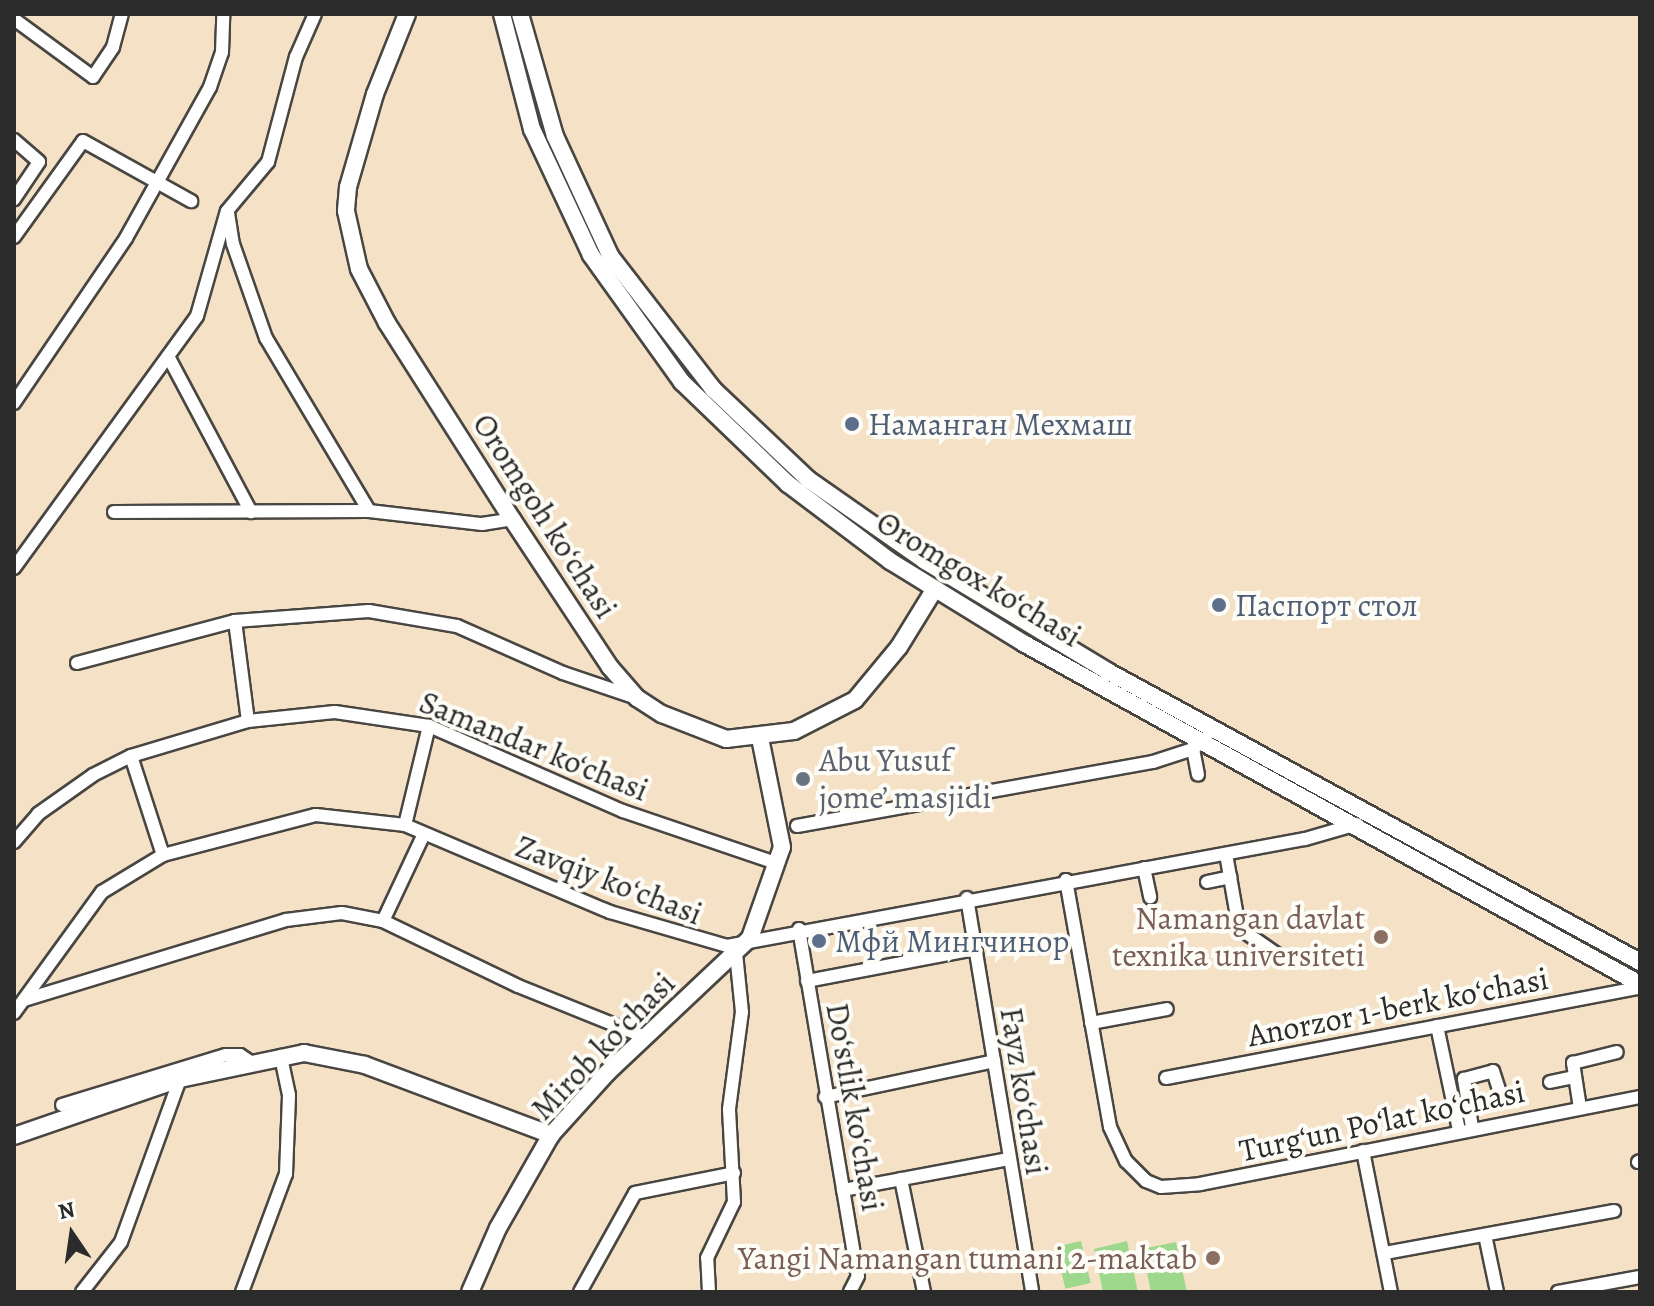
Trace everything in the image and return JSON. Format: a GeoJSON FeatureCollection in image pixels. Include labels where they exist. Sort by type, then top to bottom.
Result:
{"type":"FeatureCollection","features":[{"type":"Feature","properties":{"kind":"main road","name":"Oromgoh koʻchasi"},"geometry":{"type":"LineString","coordinates":[[407,14],[356,148],[348,187],[349,233],[376,305],[610,667],[637,698],[662,714],[726,739],[760,738],[824,719],[855,700],[899,647],[934,590]]}},
{"type":"Feature","properties":{"kind":"main road","name":"Oromgox ko‘chasi"},"geometry":{"type":"LineString","coordinates":[[502,14],[532,129],[567,209],[598,265],[665,360],[726,427],[788,484],[934,590],[1640,986]]}},
{"type":"Feature","properties":{"kind":"main road","name":"Oromgox ko‘chasi"},"geometry":{"type":"LineString","coordinates":[[520,14],[555,136],[590,216],[629,282],[713,389],[809,480],[870,524],[1203,739],[1368,812],[1640,962]]}},
{"type":"Feature","properties":{"kind":"main road"},"geometry":{"type":"LineString","coordinates":[[750,938],[776,863],[781,831],[760,738]]}},
{"type":"Feature","properties":{"kind":"main road","name":"Mirob koʻchasi"},"geometry":{"type":"LineString","coordinates":[[470,1292],[498,1228],[551,1135],[645,1037],[750,938]]}},
{"type":"Feature","properties":{"kind":"main road"},"geometry":{"type":"LineString","coordinates":[[14,1136],[180,1079],[281,1056],[330,1055],[365,1065],[551,1135]]}},
{"type":"Feature","properties":{"kind":"street"},"geometry":{"type":"LineString","coordinates":[[14,19],[93,77],[113,47],[122,14]]}},
{"type":"Feature","properties":{"kind":"street"},"geometry":{"type":"LineString","coordinates":[[14,403],[126,238],[218,70],[223,14]]}},
{"type":"Feature","properties":{"kind":"street"},"geometry":{"type":"LineString","coordinates":[[14,568],[205,300],[227,211],[268,162],[296,57],[315,14]]}},
{"type":"Feature","properties":{"kind":"street"},"geometry":{"type":"LineString","coordinates":[[14,140],[39,162],[14,199]]}},
{"type":"Feature","properties":{"kind":"street"},"geometry":{"type":"LineString","coordinates":[[14,237],[83,141],[191,201]]}},
{"type":"Feature","properties":{"kind":"street"},"geometry":{"type":"LineString","coordinates":[[227,211],[233,244],[266,338],[369,511]]}},
{"type":"Feature","properties":{"kind":"street"},"geometry":{"type":"LineString","coordinates":[[168,356],[251,512]]}},
{"type":"Feature","properties":{"kind":"street"},"geometry":{"type":"LineString","coordinates":[[114,512],[369,511],[482,524],[512,519]]}},
{"type":"Feature","properties":{"kind":"street"},"geometry":{"type":"LineString","coordinates":[[77,663],[235,621],[324,612],[421,618],[457,626],[563,673],[637,698]]}},
{"type":"Feature","properties":{"kind":"street"},"geometry":{"type":"LineString","coordinates":[[235,621],[248,721]]}},
{"type":"Feature","properties":{"kind":"street","name":"Samandar ko‘chasi"},"geometry":{"type":"LineString","coordinates":[[14,842],[38,814],[93,775],[131,756],[248,721],[335,712],[429,726],[623,811],[776,863]]}},
{"type":"Feature","properties":{"kind":"street"},"geometry":{"type":"LineString","coordinates":[[405,825],[429,726]]}},
{"type":"Feature","properties":{"kind":"street"},"geometry":{"type":"LineString","coordinates":[[1198,775],[1203,739]]}},
{"type":"Feature","properties":{"kind":"street"},"geometry":{"type":"LineString","coordinates":[[797,826],[1153,762],[1203,739]]}},
{"type":"Feature","properties":{"kind":"street"},"geometry":{"type":"LineString","coordinates":[[131,756],[163,855]]}},
{"type":"Feature","properties":{"kind":"street"},"geometry":{"type":"LineString","coordinates":[[1356,825],[1368,812]]}},
{"type":"Feature","properties":{"kind":"street","name":"Zavqiy koʻchasi"},"geometry":{"type":"LineString","coordinates":[[14,1013],[63,939],[102,892],[163,855],[316,815],[405,825],[676,935],[712,946],[1066,880],[1226,854],[1356,825]]}},
{"type":"Feature","properties":{"kind":"street"},"geometry":{"type":"LineString","coordinates":[[383,921],[424,834]]}},
{"type":"Feature","properties":{"kind":"street"},"geometry":{"type":"LineString","coordinates":[[1226,854],[1242,932],[1278,955]]}},
{"type":"Feature","properties":{"kind":"street"},"geometry":{"type":"LineString","coordinates":[[1144,868],[1150,897]]}},
{"type":"Feature","properties":{"kind":"street"},"geometry":{"type":"LineString","coordinates":[[1207,882],[1230,877]]}},
{"type":"Feature","properties":{"kind":"street"},"geometry":{"type":"LineString","coordinates":[[1066,880],[1091,1023],[1167,1009]]}},
{"type":"Feature","properties":{"kind":"street","name":"Fayz koʻchasi"},"geometry":{"type":"LineString","coordinates":[[967,898],[1032,1292]]}},
{"type":"Feature","properties":{"kind":"street"},"geometry":{"type":"LineString","coordinates":[[24,1000],[316,913],[383,921],[483,971],[645,1037]]}},
{"type":"Feature","properties":{"kind":"street","name":"Doʻstlik koʻchasi"},"geometry":{"type":"LineString","coordinates":[[799,929],[825,1097],[858,1276],[850,1292]]}},
{"type":"Feature","properties":{"kind":"street"},"geometry":{"type":"LineString","coordinates":[[807,981],[975,949]]}},
{"type":"Feature","properties":{"kind":"street"},"geometry":{"type":"LineString","coordinates":[[709,1292],[707,1258],[732,1211],[734,1173],[729,1109],[742,1012],[736,953]]}},
{"type":"Feature","properties":{"kind":"street","name":"Anorzor 1-berk koʻchasi"},"geometry":{"type":"LineString","coordinates":[[1166,1078],[1640,986]]}},
{"type":"Feature","properties":{"kind":"street","name":"Turgʻun Poʻlat koʻchasi"},"geometry":{"type":"LineString","coordinates":[[1091,1023],[1110,1127],[1137,1174],[1161,1187],[1188,1186],[1465,1128],[1640,1097]]}},
{"type":"Feature","properties":{"kind":"street"},"geometry":{"type":"LineString","coordinates":[[1437,1026],[1465,1128]]}},
{"type":"Feature","properties":{"kind":"street"},"geometry":{"type":"LineString","coordinates":[[1580,1108],[1573,1063],[1617,1052]]}},
{"type":"Feature","properties":{"kind":"street"},"geometry":{"type":"LineString","coordinates":[[62,1105],[226,1055],[240,1055],[252,1063]]}},
{"type":"Feature","properties":{"kind":"street"},"geometry":{"type":"LineString","coordinates":[[242,1292],[290,1152],[289,1095],[281,1056]]}},
{"type":"Feature","properties":{"kind":"street"},"geometry":{"type":"LineString","coordinates":[[825,1097],[994,1061]]}},
{"type":"Feature","properties":{"kind":"street"},"geometry":{"type":"LineString","coordinates":[[1465,1128],[1464,1079],[1493,1071],[1499,1090]]}},
{"type":"Feature","properties":{"kind":"street"},"geometry":{"type":"LineString","coordinates":[[1550,1082],[1573,1077]]}},
{"type":"Feature","properties":{"kind":"street"},"geometry":{"type":"LineString","coordinates":[[82,1292],[121,1242],[180,1079]]}},
{"type":"Feature","properties":{"kind":"street"},"geometry":{"type":"LineString","coordinates":[[1363,1151],[1391,1292]]}},
{"type":"Feature","properties":{"kind":"street"},"geometry":{"type":"LineString","coordinates":[[843,1190],[1008,1159]]}},
{"type":"Feature","properties":{"kind":"street"},"geometry":{"type":"LineString","coordinates":[[580,1292],[635,1193],[734,1173]]}},
{"type":"Feature","properties":{"kind":"street"},"geometry":{"type":"LineString","coordinates":[[901,1179],[924,1292]]}},
{"type":"Feature","properties":{"kind":"street"},"geometry":{"type":"LineString","coordinates":[[1385,1253],[1614,1211]]}},
{"type":"Feature","properties":{"kind":"street"},"geometry":{"type":"LineString","coordinates":[[1485,1235],[1497,1292]]}},
{"type":"Feature","properties":{"kind":"street"},"geometry":{"type":"LineString","coordinates":[[1558,1292],[1640,1277]]}},
{"type":"Feature","properties":{"kind":"green space"},"geometry":{"type":"Polygon","coordinates":[[[1081,1241],[1091,1283],[1065,1289],[1056,1247],[1081,1241]]]}},
{"type":"Feature","properties":{"kind":"green space"},"geometry":{"type":"Polygon","coordinates":[[[1127,1241],[1138,1292],[1103,1292],[1094,1249],[1127,1241]]]}},
{"type":"Feature","properties":{"kind":"green space"},"geometry":{"type":"Polygon","coordinates":[[[1176,1242],[1187,1292],[1151,1292],[1142,1249],[1176,1242]]]}},
{"type":"Feature","properties":{"kind":"place","name":"Наманган Мехмаш"},"geometry":{"type":"Point","coordinates":[852,424]}},
{"type":"Feature","properties":{"kind":"place","name":"Паспорт стол"},"geometry":{"type":"Point","coordinates":[1219,605]}},
{"type":"Feature","properties":{"kind":"place","name":"Abu Yusuf jome’ masjidi"},"geometry":{"type":"Point","coordinates":[803,779]}},
{"type":"Feature","properties":{"kind":"place","name":"Namangan davlat texnika universiteti"},"geometry":{"type":"Point","coordinates":[1381,937]}},
{"type":"Feature","properties":{"kind":"place","name":"Мфй Мингчинор"},"geometry":{"type":"Point","coordinates":[819,941]}},
{"type":"Feature","properties":{"kind":"place","name":"Yangi Namangan tumani 2-maktab"},"geometry":{"type":"Point","coordinates":[1213,1258]}}]}
